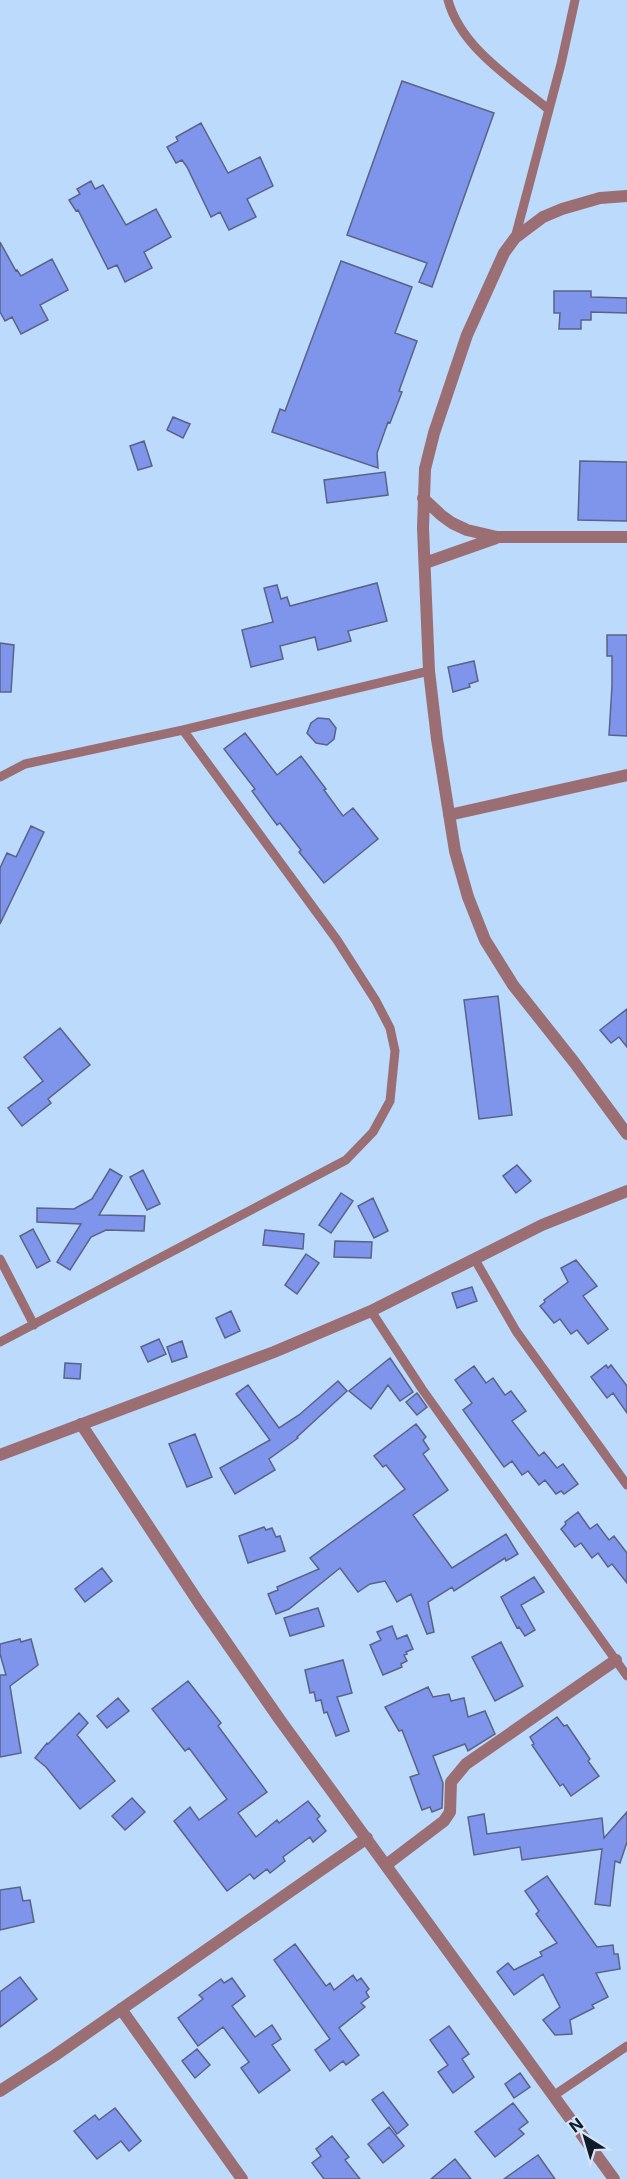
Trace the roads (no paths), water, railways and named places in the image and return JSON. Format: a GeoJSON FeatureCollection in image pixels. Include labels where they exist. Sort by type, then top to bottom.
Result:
{"type":"FeatureCollection","features":[{"type":"Feature","properties":{"kind":"street"},"geometry":{"type":"LineString","coordinates":[[627,196],[600,198],[562,209],[543,218],[515,238],[504,253],[466,335],[434,434],[425,469],[423,498],[429,671],[436,739],[455,851],[468,897],[485,940],[513,985],[627,1134]]}},
{"type":"Feature","properties":{"kind":"street"},"geometry":{"type":"LineString","coordinates":[[423,498],[441,515],[467,530],[497,537],[627,537]]}},
{"type":"Feature","properties":{"kind":"street"},"geometry":{"type":"LineString","coordinates":[[425,563],[497,537]]}},
{"type":"Feature","properties":{"kind":"street"},"geometry":{"type":"LineString","coordinates":[[449,815],[627,775]]}},
{"type":"Feature","properties":{"kind":"street"},"geometry":{"type":"LineString","coordinates":[[0,1455],[273,1352],[371,1311],[542,1225],[627,1191]]}},
{"type":"Feature","properties":{"kind":"street"},"geometry":{"type":"LineString","coordinates":[[81,1424],[280,1720],[614,2179]]}},
{"type":"Feature","properties":{"kind":"street"},"geometry":{"type":"LineString","coordinates":[[387,1865],[444,1821],[450,1812],[451,1782],[466,1764],[615,1660]]}},
{"type":"Feature","properties":{"kind":"street"},"geometry":{"type":"LineString","coordinates":[[0,2091],[368,1838]]}},
{"type":"Feature","properties":{"kind":"street"},"geometry":{"type":"LineString","coordinates":[[121,2008],[242,2179]]}},
{"type":"Feature","properties":{"kind":"lane"},"geometry":{"type":"LineString","coordinates":[[448,0],[463,32],[479,51],[548,109]]}},
{"type":"Feature","properties":{"kind":"lane"},"geometry":{"type":"LineString","coordinates":[[515,238],[561,64],[574,0]]}},
{"type":"Feature","properties":{"kind":"lane"},"geometry":{"type":"LineString","coordinates":[[0,777],[25,764],[183,730],[429,671]]}},
{"type":"Feature","properties":{"kind":"lane"},"geometry":{"type":"LineString","coordinates":[[0,1342],[346,1160],[373,1132],[390,1101],[395,1051],[390,1028],[376,1001],[337,940],[183,730]]}},
{"type":"Feature","properties":{"kind":"lane"},"geometry":{"type":"LineString","coordinates":[[474,1258],[516,1331],[627,1485]]}},
{"type":"Feature","properties":{"kind":"lane"},"geometry":{"type":"LineString","coordinates":[[0,1259],[34,1325]]}},
{"type":"Feature","properties":{"kind":"lane"},"geometry":{"type":"LineString","coordinates":[[371,1311],[422,1389],[627,1676]]}},
{"type":"Feature","properties":{"kind":"lane"},"geometry":{"type":"LineString","coordinates":[[553,2096],[627,2046]]}}]}
